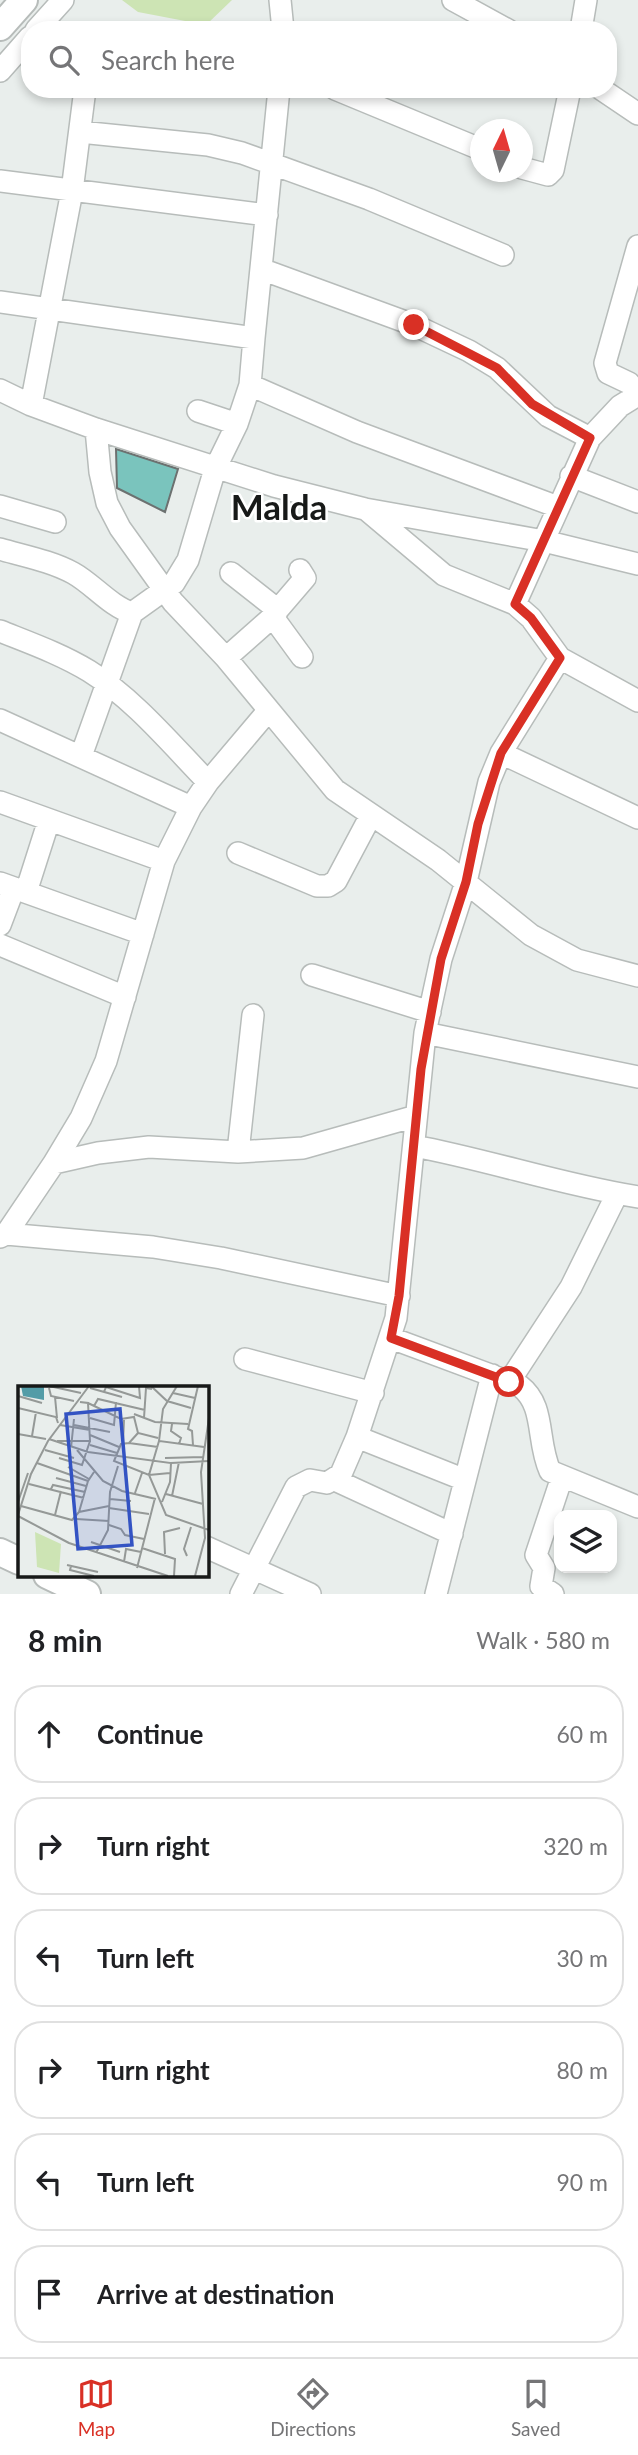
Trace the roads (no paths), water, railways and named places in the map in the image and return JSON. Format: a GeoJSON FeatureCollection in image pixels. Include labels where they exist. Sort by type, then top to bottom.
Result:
{"type":"FeatureCollection","features":[{"type":"Feature","properties":{"kind":"main road"},"geometry":{"type":"LineString","coordinates":[[0,27],[24,0]]}},
{"type":"Feature","properties":{"kind":"main road"},"geometry":{"type":"LineString","coordinates":[[0,1552],[18,1561]]}},
{"type":"Feature","properties":{"kind":"main road"},"geometry":{"type":"LineString","coordinates":[[49,1576],[87,1594]]}},
{"type":"Feature","properties":{"kind":"street"},"geometry":{"type":"LineString","coordinates":[[44,21],[63,0]]}},
{"type":"Feature","properties":{"kind":"street"},"geometry":{"type":"LineString","coordinates":[[279,0],[282,21]]}},
{"type":"Feature","properties":{"kind":"street"},"geometry":{"type":"LineString","coordinates":[[453,0],[492,21]]}},
{"type":"Feature","properties":{"kind":"street"},"geometry":{"type":"LineString","coordinates":[[582,21],[586,0]]}},
{"type":"Feature","properties":{"kind":"street"},"geometry":{"type":"LineString","coordinates":[[0,71],[21,52]]}},
{"type":"Feature","properties":{"kind":"street"},"geometry":{"type":"LineString","coordinates":[[31,405],[72,191],[84,98]]}},
{"type":"Feature","properties":{"kind":"street"},"geometry":{"type":"LineString","coordinates":[[81,756],[132,613],[182,575],[215,469],[237,424],[250,384],[272,162],[273,98]]}},
{"type":"Feature","properties":{"kind":"street"},"geometry":{"type":"LineString","coordinates":[[357,98],[470,144]]}},
{"type":"Feature","properties":{"kind":"street"},"geometry":{"type":"LineString","coordinates":[[533,172],[548,175],[553,170],[568,98]]}},
{"type":"Feature","properties":{"kind":"street"},"geometry":{"type":"LineString","coordinates":[[614,98],[638,114]]}},
{"type":"Feature","properties":{"kind":"street"},"geometry":{"type":"LineString","coordinates":[[80,132],[208,145],[272,162],[503,255]]}},
{"type":"Feature","properties":{"kind":"street"},"geometry":{"type":"LineString","coordinates":[[0,181],[267,215]]}},
{"type":"Feature","properties":{"kind":"street"},"geometry":{"type":"LineString","coordinates":[[515,604],[590,438],[620,406],[638,395],[629,383],[608,373],[605,363],[638,246]]}},
{"type":"Feature","properties":{"kind":"street"},"geometry":{"type":"LineString","coordinates":[[261,269],[414,325],[469,351],[497,368],[532,404],[548,416],[590,438]]}},
{"type":"Feature","properties":{"kind":"street"},"geometry":{"type":"LineString","coordinates":[[0,302],[254,338]]}},
{"type":"Feature","properties":{"kind":"street"},"geometry":{"type":"LineString","coordinates":[[250,384],[357,432],[558,507]]}},
{"type":"Feature","properties":{"kind":"street"},"geometry":{"type":"LineString","coordinates":[[0,390],[31,405],[96,429],[215,469],[365,509],[544,541],[638,564]]}},
{"type":"Feature","properties":{"kind":"street"},"geometry":{"type":"LineString","coordinates":[[198,411],[237,424]]}},
{"type":"Feature","properties":{"kind":"street"},"geometry":{"type":"LineString","coordinates":[[96,429],[100,472],[107,503],[120,528],[162,589],[226,658],[335,790],[466,882],[531,935],[577,960],[638,976]]}},
{"type":"Feature","properties":{"kind":"street"},"geometry":{"type":"LineString","coordinates":[[572,476],[638,502]]}},
{"type":"Feature","properties":{"kind":"street"},"geometry":{"type":"LineString","coordinates":[[0,506],[55,522]]}},
{"type":"Feature","properties":{"kind":"street"},"geometry":{"type":"LineString","coordinates":[[365,509],[444,575],[515,604],[531,618],[560,658],[638,701]]}},
{"type":"Feature","properties":{"kind":"street"},"geometry":{"type":"LineString","coordinates":[[0,549],[71,572],[97,588],[123,610],[132,613]]}},
{"type":"Feature","properties":{"kind":"street"},"geometry":{"type":"LineString","coordinates":[[226,658],[274,615],[305,578],[300,570]]}},
{"type":"Feature","properties":{"kind":"street"},"geometry":{"type":"LineString","coordinates":[[231,573],[274,615],[275,621],[302,657]]}},
{"type":"Feature","properties":{"kind":"street"},"geometry":{"type":"LineString","coordinates":[[0,631],[43,647],[89,671],[107,684],[208,782]]}},
{"type":"Feature","properties":{"kind":"street"},"geometry":{"type":"LineString","coordinates":[[240,1594],[296,1487],[310,1480],[327,1483],[335,1480],[357,1437],[373,1393],[391,1338],[399,1296],[416,1116],[428,1022],[441,959],[466,882],[478,824],[501,753],[560,658]]}},
{"type":"Feature","properties":{"kind":"street"},"geometry":{"type":"LineString","coordinates":[[3,1236],[54,1163],[81,1118],[106,1061],[164,861],[191,807],[208,782],[268,710]]}},
{"type":"Feature","properties":{"kind":"street"},"geometry":{"type":"LineString","coordinates":[[0,720],[191,807]]}},
{"type":"Feature","properties":{"kind":"street"},"geometry":{"type":"LineString","coordinates":[[501,753],[638,818]]}},
{"type":"Feature","properties":{"kind":"street"},"geometry":{"type":"LineString","coordinates":[[0,802],[164,861]]}},
{"type":"Feature","properties":{"kind":"street"},"geometry":{"type":"LineString","coordinates":[[238,853],[317,886],[328,886],[336,881],[370,817]]}},
{"type":"Feature","properties":{"kind":"street"},"geometry":{"type":"LineString","coordinates":[[0,925],[13,888],[49,820]]}},
{"type":"Feature","properties":{"kind":"street"},"geometry":{"type":"LineString","coordinates":[[13,888],[143,934]]}},
{"type":"Feature","properties":{"kind":"street"},"geometry":{"type":"LineString","coordinates":[[0,945],[125,997]]}},
{"type":"Feature","properties":{"kind":"street"},"geometry":{"type":"LineString","coordinates":[[312,975],[428,1022],[638,1077]]}},
{"type":"Feature","properties":{"kind":"street"},"geometry":{"type":"LineString","coordinates":[[238,1152],[253,1015]]}},
{"type":"Feature","properties":{"kind":"street"},"geometry":{"type":"LineString","coordinates":[[54,1163],[98,1153],[149,1147],[238,1152],[303,1148],[416,1116]]}},
{"type":"Feature","properties":{"kind":"street"},"geometry":{"type":"LineString","coordinates":[[414,1146],[464,1155],[582,1188],[628,1196],[571,1287],[500,1378],[465,1480],[436,1594]]}},
{"type":"Feature","properties":{"kind":"street"},"geometry":{"type":"LineString","coordinates":[[3,1236],[153,1247],[399,1296]]}},
{"type":"Feature","properties":{"kind":"street"},"geometry":{"type":"LineString","coordinates":[[391,1338],[500,1378],[532,1395],[544,1458],[550,1471],[638,1507]]}},
{"type":"Feature","properties":{"kind":"street"},"geometry":{"type":"LineString","coordinates":[[245,1359],[373,1393]]}},
{"type":"Feature","properties":{"kind":"street"},"geometry":{"type":"LineString","coordinates":[[357,1437],[465,1480]]}},
{"type":"Feature","properties":{"kind":"street"},"geometry":{"type":"LineString","coordinates":[[553,1594],[541,1586],[544,1568],[536,1555],[562,1477]]}},
{"type":"Feature","properties":{"kind":"street"},"geometry":{"type":"LineString","coordinates":[[335,1480],[452,1534]]}},
{"type":"Feature","properties":{"kind":"street"},"geometry":{"type":"LineString","coordinates":[[208,1548],[310,1594]]}},
{"type":"Feature","properties":{"kind":"district","name":"Malda"},"geometry":{"type":"Point","coordinates":[279,506]}}]}
